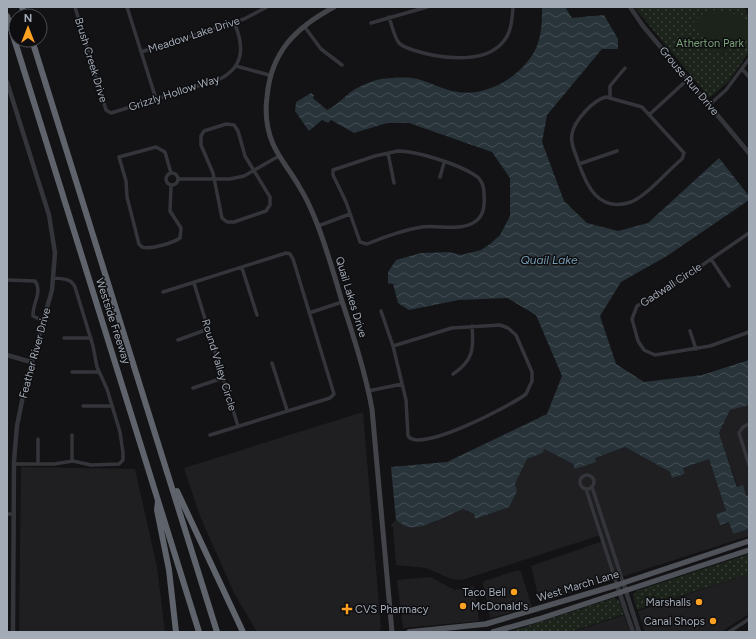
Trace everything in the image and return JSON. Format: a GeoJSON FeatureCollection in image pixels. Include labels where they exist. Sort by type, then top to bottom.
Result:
{"type":"FeatureCollection","features":[{"type":"Feature","properties":{"kind":"highway","name":"Westside Freeway"},"geometry":{"type":"LineString","coordinates":[[7,16],[199,632]]}},
{"type":"Feature","properties":{"kind":"highway","name":"Westside Freeway"},"geometry":{"type":"LineString","coordinates":[[35,48],[217,632]]}},
{"type":"Feature","properties":{"kind":"highway"},"geometry":{"type":"LineString","coordinates":[[166,467],[243,632]]}},
{"type":"Feature","properties":{"kind":"highway"},"geometry":{"type":"LineString","coordinates":[[158,498],[158,510],[169,570],[176,632]]}},
{"type":"Feature","properties":{"kind":"main road","name":"Quail Lakes Drive"},"geometry":{"type":"LineString","coordinates":[[334,7],[304,26],[282,50],[269,75],[266,102],[267,120],[272,143],[301,188],[318,226],[368,391],[373,422],[392,632]]}},
{"type":"Feature","properties":{"kind":"main road","name":"West March Lane"},"geometry":{"type":"LineString","coordinates":[[409,632],[486,624],[620,584],[749,541]]}},
{"type":"Feature","properties":{"kind":"main road","name":"West March Lane"},"geometry":{"type":"LineString","coordinates":[[493,632],[749,550]]}},
{"type":"Feature","properties":{"kind":"street","name":"Brush Creek Drive"},"geometry":{"type":"LineString","coordinates":[[75,7],[106,110],[109,113]]}},
{"type":"Feature","properties":{"kind":"street"},"geometry":{"type":"LineString","coordinates":[[127,7],[156,99]]}},
{"type":"Feature","properties":{"kind":"street","name":"Meadow Lake Drive"},"geometry":{"type":"LineString","coordinates":[[141,52],[234,22],[255,14],[267,7]]}},
{"type":"Feature","properties":{"kind":"street"},"geometry":{"type":"LineString","coordinates":[[370,23],[427,7]]}},
{"type":"Feature","properties":{"kind":"street"},"geometry":{"type":"LineString","coordinates":[[389,17],[398,41],[404,47],[434,56],[474,57],[494,50],[503,42],[510,29],[513,7]]}},
{"type":"Feature","properties":{"kind":"street","name":"Grouse Run Drive"},"geometry":{"type":"LineString","coordinates":[[630,7],[643,26],[749,153]]}},
{"type":"Feature","properties":{"kind":"street"},"geometry":{"type":"LineString","coordinates":[[234,22],[241,44],[236,66],[269,75]]}},
{"type":"Feature","properties":{"kind":"street"},"geometry":{"type":"LineString","coordinates":[[304,26],[320,49],[342,64]]}},
{"type":"Feature","properties":{"kind":"street"},"geometry":{"type":"LineString","coordinates":[[709,105],[726,90],[749,59]]}},
{"type":"Feature","properties":{"kind":"street","name":"Grizzly Hollow Way"},"geometry":{"type":"LineString","coordinates":[[109,113],[220,79],[236,66]]}},
{"type":"Feature","properties":{"kind":"street"},"geometry":{"type":"LineString","coordinates":[[610,98],[610,86],[625,68]]}},
{"type":"Feature","properties":{"kind":"street"},"geometry":{"type":"LineString","coordinates":[[742,69],[749,77]]}},
{"type":"Feature","properties":{"kind":"street"},"geometry":{"type":"LineString","coordinates":[[650,114],[688,80]]}},
{"type":"Feature","properties":{"kind":"street","name":"Feather River Drive"},"geometry":{"type":"LineString","coordinates":[[7,82],[51,224],[55,253],[54,278],[20,409],[14,464],[13,632]]}},
{"type":"Feature","properties":{"kind":"street"},"geometry":{"type":"LineString","coordinates":[[610,98],[638,104],[650,114],[684,154],[682,159],[641,196],[623,203],[614,203],[603,200],[589,188],[579,164],[572,141],[574,128],[594,102],[600,99],[610,98]]}},
{"type":"Feature","properties":{"kind":"street"},"geometry":{"type":"LineString","coordinates":[[226,124],[234,126],[238,131],[245,156],[253,172],[270,197],[270,205],[266,211],[234,222],[227,222],[222,218],[214,178],[201,145],[200,136],[204,131],[226,124]]}},
{"type":"Feature","properties":{"kind":"street"},"geometry":{"type":"LineString","coordinates":[[171,186],[170,210],[181,228],[180,238],[176,241],[162,245],[142,247],[139,244],[127,197],[126,181],[119,157],[156,147],[165,152],[171,173],[175,174],[178,179]]}},
{"type":"Feature","properties":{"kind":"street"},"geometry":{"type":"LineString","coordinates":[[398,151],[410,152],[472,173],[481,182],[484,190],[484,208],[481,216],[473,224],[465,226],[416,228],[365,245],[359,240],[350,214],[333,175],[333,170],[388,153],[398,151]]}},
{"type":"Feature","properties":{"kind":"street"},"geometry":{"type":"LineString","coordinates":[[579,164],[617,151]]}},
{"type":"Feature","properties":{"kind":"street"},"geometry":{"type":"LineString","coordinates":[[388,153],[394,183]]}},
{"type":"Feature","properties":{"kind":"street"},"geometry":{"type":"LineString","coordinates":[[178,179],[230,179],[244,176],[279,156]]}},
{"type":"Feature","properties":{"kind":"street"},"geometry":{"type":"LineString","coordinates":[[440,177],[444,163]]}},
{"type":"Feature","properties":{"kind":"street"},"geometry":{"type":"LineString","coordinates":[[171,173],[165,178],[166,182],[171,186]]}},
{"type":"Feature","properties":{"kind":"street"},"geometry":{"type":"LineString","coordinates":[[171,186],[175,184],[178,179]]}},
{"type":"Feature","properties":{"kind":"street"},"geometry":{"type":"LineString","coordinates":[[318,226],[350,214]]}},
{"type":"Feature","properties":{"kind":"street","name":"Gadwall Circle"},"geometry":{"type":"LineString","coordinates":[[749,233],[640,304],[633,315],[633,325],[638,341],[647,352],[658,356],[721,343],[749,332]]}},
{"type":"Feature","properties":{"kind":"street","name":"Round Valley Circle"},"geometry":{"type":"LineString","coordinates":[[286,253],[290,254],[293,259],[334,394],[330,398],[238,426],[194,283],[242,268],[286,253]]}},
{"type":"Feature","properties":{"kind":"street"},"geometry":{"type":"LineString","coordinates":[[710,259],[729,286]]}},
{"type":"Feature","properties":{"kind":"street"},"geometry":{"type":"LineString","coordinates":[[242,268],[257,315]]}},
{"type":"Feature","properties":{"kind":"street"},"geometry":{"type":"LineString","coordinates":[[14,464],[38,464],[72,461],[91,465],[112,465],[121,463],[123,460],[123,445],[108,389],[100,372],[73,282],[54,278]]}},
{"type":"Feature","properties":{"kind":"street"},"geometry":{"type":"LineString","coordinates":[[7,280],[35,281],[39,292],[33,310],[33,316],[43,321]]}},
{"type":"Feature","properties":{"kind":"street"},"geometry":{"type":"LineString","coordinates":[[163,292],[194,283]]}},
{"type":"Feature","properties":{"kind":"street"},"geometry":{"type":"LineString","coordinates":[[309,313],[342,302]]}},
{"type":"Feature","properties":{"kind":"street"},"geometry":{"type":"LineString","coordinates":[[381,312],[393,346],[402,384],[407,408],[408,436],[414,440],[440,436],[451,432],[526,394],[530,388],[532,375],[515,333],[500,325],[472,326],[440,331],[393,346]]}},
{"type":"Feature","properties":{"kind":"street"},"geometry":{"type":"LineString","coordinates":[[453,374],[464,366],[470,356],[472,345],[472,326]]}},
{"type":"Feature","properties":{"kind":"street"},"geometry":{"type":"LineString","coordinates":[[178,340],[208,329]]}},
{"type":"Feature","properties":{"kind":"street"},"geometry":{"type":"LineString","coordinates":[[690,331],[696,349]]}},
{"type":"Feature","properties":{"kind":"street"},"geometry":{"type":"LineString","coordinates":[[64,338],[91,338]]}},
{"type":"Feature","properties":{"kind":"street"},"geometry":{"type":"LineString","coordinates":[[7,355],[31,362]]}},
{"type":"Feature","properties":{"kind":"street"},"geometry":{"type":"LineString","coordinates":[[272,363],[287,410]]}},
{"type":"Feature","properties":{"kind":"street"},"geometry":{"type":"LineString","coordinates":[[72,372],[100,372]]}},
{"type":"Feature","properties":{"kind":"street"},"geometry":{"type":"LineString","coordinates":[[193,388],[223,378]]}},
{"type":"Feature","properties":{"kind":"street"},"geometry":{"type":"LineString","coordinates":[[368,391],[402,384]]}},
{"type":"Feature","properties":{"kind":"street"},"geometry":{"type":"LineString","coordinates":[[83,406],[112,406]]}},
{"type":"Feature","properties":{"kind":"street"},"geometry":{"type":"LineString","coordinates":[[749,424],[743,427],[739,433],[749,465]]}},
{"type":"Feature","properties":{"kind":"street"},"geometry":{"type":"LineString","coordinates":[[210,434],[238,426]]}},
{"type":"Feature","properties":{"kind":"street"},"geometry":{"type":"LineString","coordinates":[[72,436],[72,461]]}},
{"type":"Feature","properties":{"kind":"street"},"geometry":{"type":"LineString","coordinates":[[38,439],[38,464]]}},
{"type":"Feature","properties":{"kind":"street"},"geometry":{"type":"LineString","coordinates":[[620,584],[592,487],[594,480],[591,476],[586,475],[582,477],[580,481],[581,485],[586,489],[620,584],[630,604],[639,632]]}},
{"type":"Feature","properties":{"kind":"street"},"geometry":{"type":"LineString","coordinates":[[586,489],[592,487]]}},
{"type":"Feature","properties":{"kind":"street"},"geometry":{"type":"LineString","coordinates":[[7,514],[14,514]]}},
{"type":"Feature","properties":{"kind":"street"},"geometry":{"type":"LineString","coordinates":[[623,591],[625,607],[633,632]]}},
{"type":"Feature","properties":{"kind":"street"},"geometry":{"type":"LineString","coordinates":[[625,607],[630,604]]}},
{"type":"Feature","properties":{"kind":"street"},"geometry":{"type":"LineString","coordinates":[[729,632],[749,619]]}},
{"type":"Feature","properties":{"kind":"shaded area"},"geometry":{"type":"Polygon","coordinates":[[[744,405],[749,405],[749,495],[746,496],[738,487],[719,433],[730,410],[744,405]]]}},
{"type":"Feature","properties":{"kind":"shaded area"},"geometry":{"type":"Polygon","coordinates":[[[363,412],[381,628],[379,631],[363,632],[257,632],[234,593],[200,516],[184,468],[363,412]]]}},
{"type":"Feature","properties":{"kind":"shaded area"},"geometry":{"type":"Polygon","coordinates":[[[625,447],[670,472],[672,478],[685,474],[683,468],[709,459],[726,511],[720,525],[729,522],[733,534],[749,529],[749,536],[540,603],[531,566],[603,541],[601,535],[462,580],[451,579],[426,568],[396,565],[393,527],[390,526],[396,520],[408,527],[434,523],[445,515],[463,509],[474,514],[475,519],[515,484],[527,459],[543,453],[544,449],[573,464],[596,462],[594,458],[625,447]]]}},
{"type":"Feature","properties":{"kind":"shaded area"},"geometry":{"type":"Polygon","coordinates":[[[21,467],[135,469],[157,567],[165,632],[19,632],[21,467]]]}},
{"type":"Feature","properties":{"kind":"shaded area"},"geometry":{"type":"Polygon","coordinates":[[[518,570],[521,572],[532,607],[490,618],[483,584],[484,581],[518,570]]]}},
{"type":"Feature","properties":{"kind":"shaded area"},"geometry":{"type":"Polygon","coordinates":[[[749,574],[749,614],[721,632],[645,632],[638,611],[749,574]]]}},
{"type":"Feature","properties":{"kind":"shaded area"},"geometry":{"type":"Polygon","coordinates":[[[430,577],[455,590],[474,586],[479,621],[403,628],[397,580],[430,577]]]}},
{"type":"Feature","properties":{"kind":"shaded area"},"geometry":{"type":"Polygon","coordinates":[[[624,615],[630,632],[572,632],[624,615]]]}},
{"type":"Feature","properties":{"kind":"green space","name":"Atherton Park"},"geometry":{"type":"Polygon","coordinates":[[[634,7],[744,7],[749,17],[749,52],[729,81],[709,97],[634,7]]]}},
{"type":"Feature","properties":{"kind":"green space"},"geometry":{"type":"Polygon","coordinates":[[[713,10],[737,15],[742,18],[748,27],[749,33],[725,54],[716,53],[692,24],[701,15],[713,10]]]}},
{"type":"Feature","properties":{"kind":"green space"},"geometry":{"type":"Polygon","coordinates":[[[749,554],[749,574],[637,610],[633,596],[636,591],[749,554]]]}},
{"type":"Feature","properties":{"kind":"green space"},"geometry":{"type":"Polygon","coordinates":[[[614,598],[619,600],[624,614],[570,632],[509,632],[614,598]]]}},
{"type":"Feature","properties":{"kind":"water","name":"Quail Lake"},"geometry":{"type":"Polygon","coordinates":[[[542,7],[565,7],[572,18],[604,15],[618,39],[618,49],[602,49],[547,115],[542,142],[564,201],[587,223],[618,231],[648,223],[719,158],[749,196],[749,200],[667,256],[621,282],[600,316],[616,364],[644,382],[702,375],[749,360],[749,405],[730,410],[719,433],[737,487],[743,485],[746,496],[749,495],[749,529],[733,534],[729,522],[720,525],[716,514],[726,511],[709,459],[683,468],[685,474],[672,478],[670,472],[625,447],[595,458],[596,462],[575,469],[573,464],[544,449],[543,453],[527,459],[515,484],[517,491],[509,507],[475,519],[474,514],[463,509],[429,524],[416,527],[406,526],[396,520],[391,467],[447,462],[547,414],[562,376],[536,315],[507,298],[459,300],[409,310],[398,303],[393,284],[388,283],[388,272],[396,260],[421,253],[449,252],[461,255],[481,250],[500,235],[510,216],[510,178],[492,152],[409,123],[387,123],[354,133],[331,120],[328,123],[322,120],[309,131],[295,111],[296,102],[311,93],[314,95],[313,98],[327,110],[362,85],[372,81],[389,78],[418,79],[458,92],[470,93],[494,87],[506,81],[516,73],[526,64],[533,54],[540,34],[542,7]]]}},
{"type":"Feature","properties":{"kind":"place","name":"Taco Bell"},"geometry":{"type":"Point","coordinates":[514,592]}},
{"type":"Feature","properties":{"kind":"place","name":"Marshalls"},"geometry":{"type":"Point","coordinates":[699,602]}},
{"type":"Feature","properties":{"kind":"place","name":"McDonald's"},"geometry":{"type":"Point","coordinates":[463,606]}},
{"type":"Feature","properties":{"kind":"place","name":"CVS Pharmacy"},"geometry":{"type":"Point","coordinates":[347,609]}},
{"type":"Feature","properties":{"kind":"place","name":"Canal Shops"},"geometry":{"type":"Point","coordinates":[713,621]}}]}
